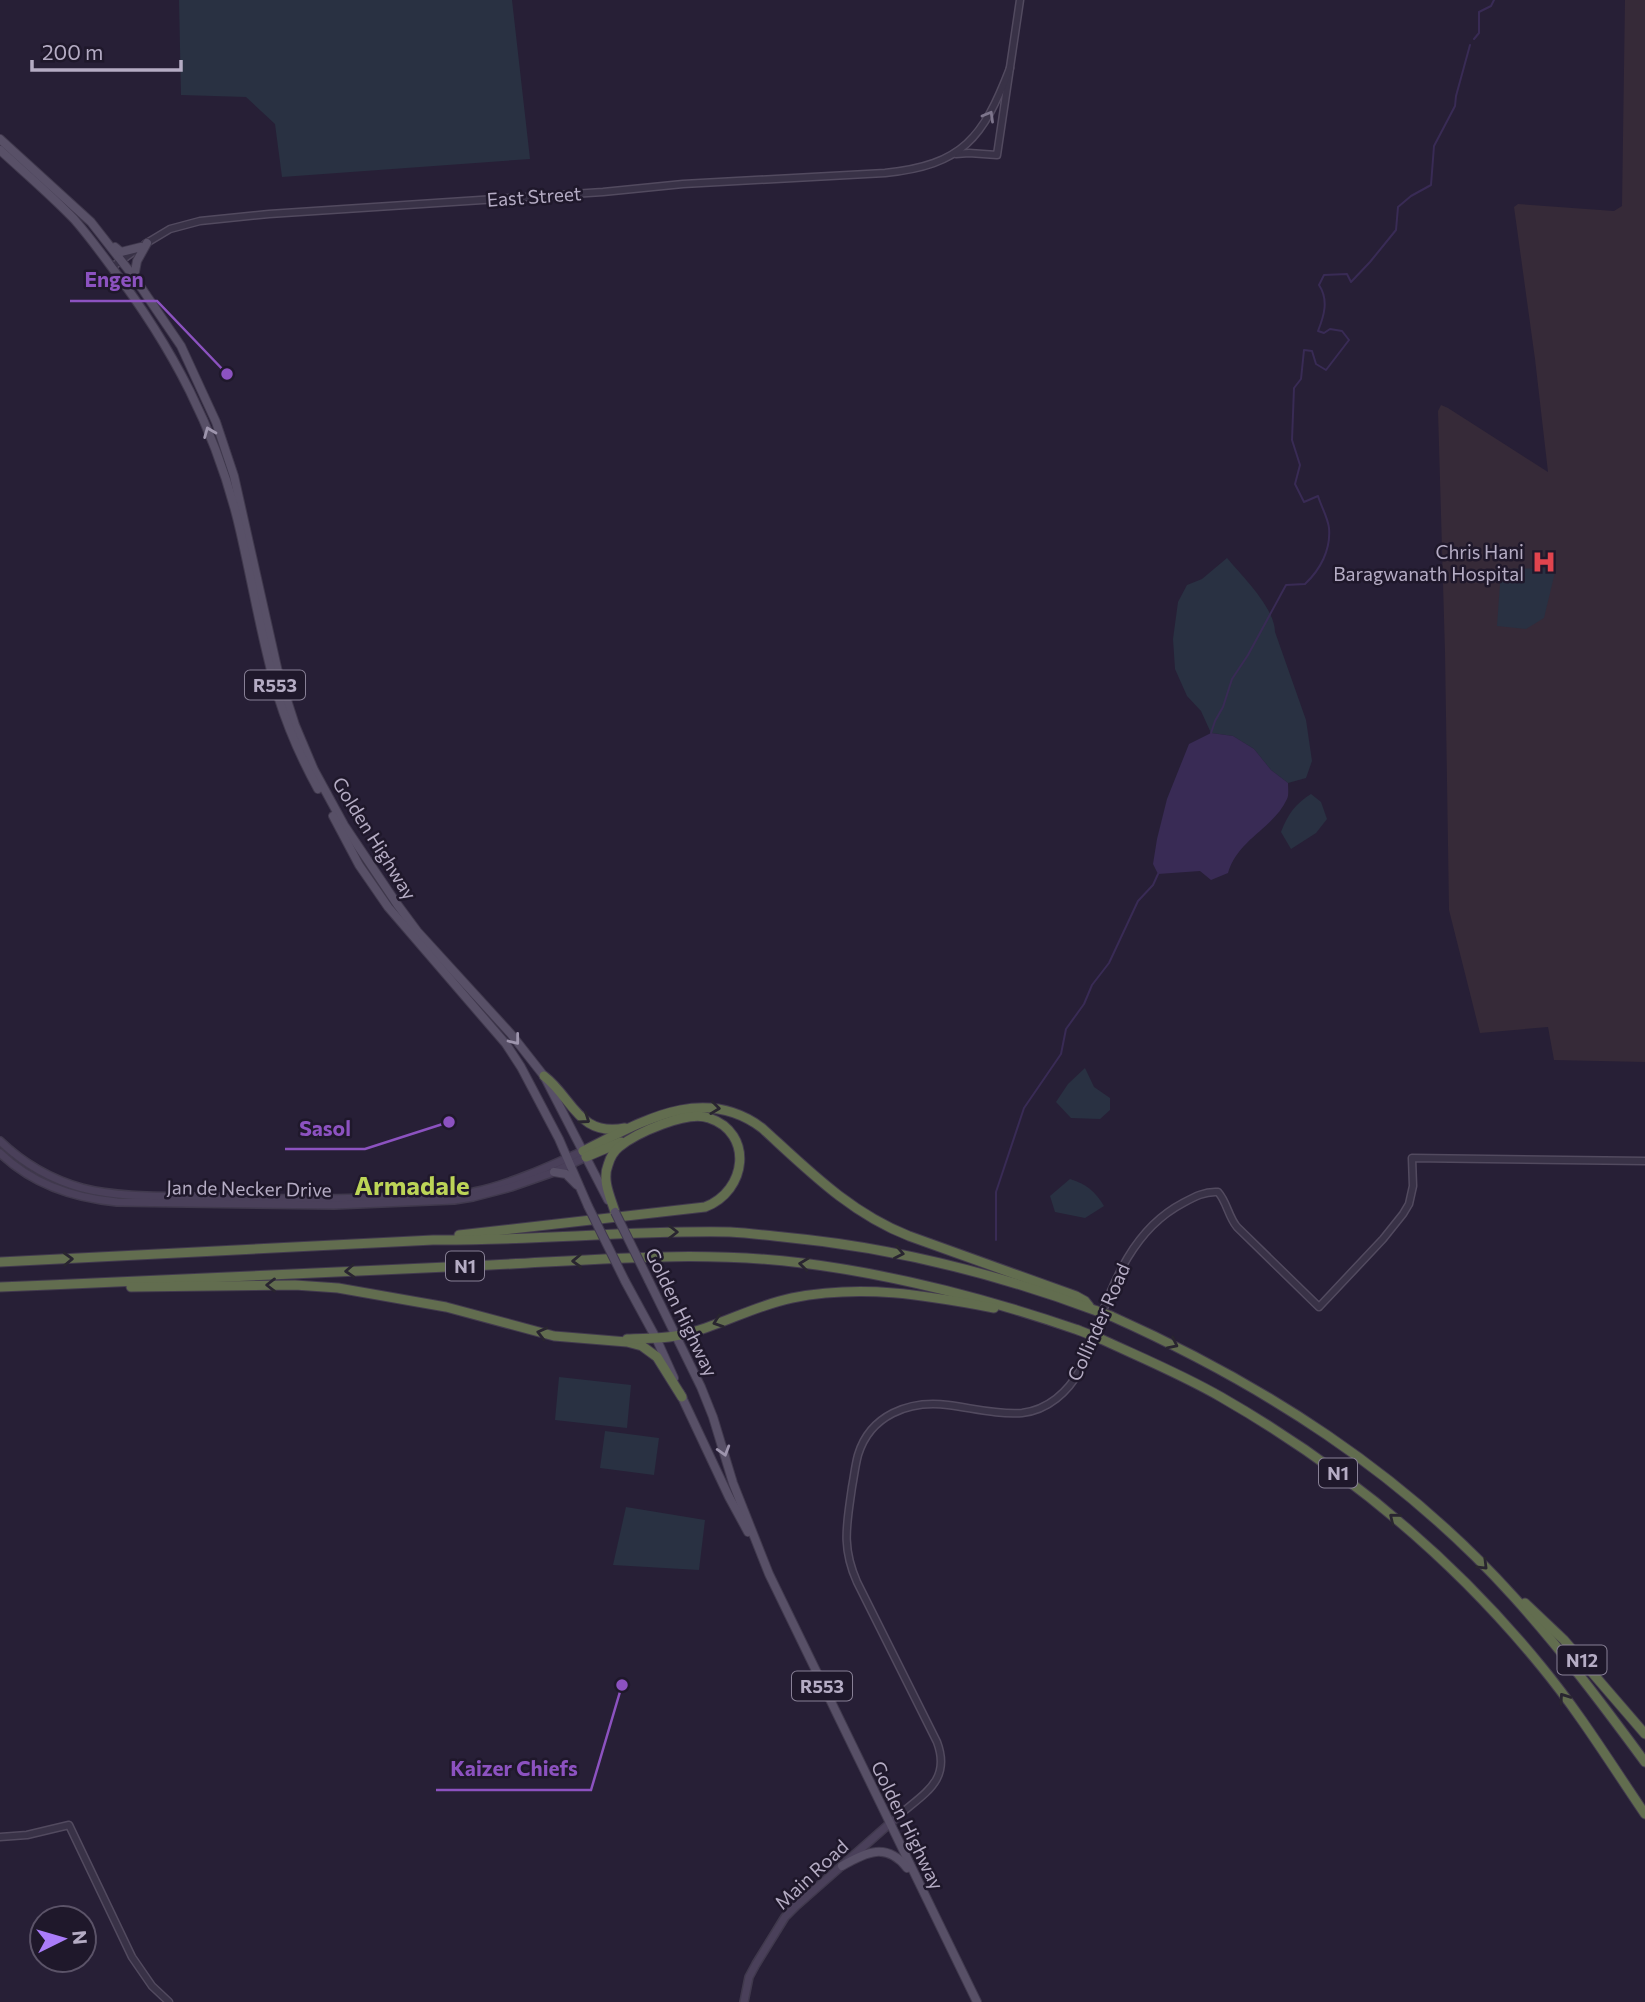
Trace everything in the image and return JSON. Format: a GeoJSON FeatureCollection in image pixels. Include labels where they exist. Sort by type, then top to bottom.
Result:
{"type":"FeatureCollection","features":[{"type":"Feature","properties":{"kind":"highway"},"geometry":{"type":"LineString","coordinates":[[544,1076],[576,1114],[595,1126],[614,1130],[688,1108],[716,1107],[738,1113],[762,1128],[835,1195],[863,1214],[909,1237],[1076,1296],[1094,1309]]}},
{"type":"Feature","properties":{"kind":"highway"},"geometry":{"type":"LineString","coordinates":[[433,1240],[455,1235],[700,1209],[723,1198],[736,1181],[740,1162],[738,1148],[731,1135],[714,1120],[685,1116],[619,1147],[609,1160],[606,1172],[606,1182],[615,1212]]}},
{"type":"Feature","properties":{"kind":"highway"},"geometry":{"type":"LineString","coordinates":[[584,1154],[642,1123]]}},
{"type":"Feature","properties":{"kind":"highway"},"geometry":{"type":"LineString","coordinates":[[584,1154],[646,1133]]}},
{"type":"Feature","properties":{"kind":"highway","name":"N1"},"geometry":{"type":"LineString","coordinates":[[0,1262],[433,1240],[733,1232],[870,1248],[928,1259],[1025,1285],[1094,1309],[1185,1350],[1249,1384],[1369,1464],[1456,1539],[1511,1594],[1574,1668],[1645,1762]]}},
{"type":"Feature","properties":{"kind":"highway","name":"N1"},"geometry":{"type":"LineString","coordinates":[[0,1287],[572,1261],[730,1258],[800,1263],[872,1273],[1009,1307],[1101,1339],[1171,1371],[1294,1441],[1345,1478],[1417,1536],[1489,1606],[1543,1668],[1604,1754],[1645,1804]]}},
{"type":"Feature","properties":{"kind":"highway"},"geometry":{"type":"LineString","coordinates":[[58,1285],[295,1285],[338,1288],[413,1300],[554,1336],[627,1342],[642,1346],[661,1362],[682,1396]]}},
{"type":"Feature","properties":{"kind":"highway"},"geometry":{"type":"LineString","coordinates":[[589,1340],[676,1336],[776,1302],[841,1291],[920,1294],[996,1308],[1009,1307]]}},
{"type":"Feature","properties":{"kind":"highway","name":"N12"},"geometry":{"type":"LineString","coordinates":[[1511,1594],[1529,1606],[1564,1640],[1645,1734]]}},
{"type":"Feature","properties":{"kind":"highway"},"geometry":{"type":"LineString","coordinates":[[1604,1754],[1645,1814]]}},
{"type":"Feature","properties":{"kind":"main road","name":"Golden Highway"},"geometry":{"type":"LineString","coordinates":[[0,139],[91,222],[122,260],[181,346],[216,422],[234,476],[278,672],[295,725],[319,778],[344,825],[417,931],[511,1034],[544,1076],[701,1387],[757,1547],[800,1640],[893,1820],[918,1882],[977,2002]]}},
{"type":"Feature","properties":{"kind":"main road","name":"Golden Highway"},"geometry":{"type":"LineString","coordinates":[[0,150],[74,220],[132,293],[167,346],[197,402],[209,433],[240,529],[278,697],[312,778],[359,865],[388,907],[506,1044],[521,1067],[570,1161],[579,1187],[625,1281],[656,1338],[729,1497],[757,1547]]}},
{"type":"Feature","properties":{"kind":"main road"},"geometry":{"type":"LineString","coordinates":[[91,222],[120,251],[144,245]]}},
{"type":"Feature","properties":{"kind":"main road"},"geometry":{"type":"LineString","coordinates":[[134,277],[144,245]]}},
{"type":"Feature","properties":{"kind":"main road","name":"Jan de Necker Drive"},"geometry":{"type":"LineString","coordinates":[[0,1141],[45,1179],[92,1190],[146,1195],[269,1199],[370,1199],[472,1192],[570,1161],[584,1154]]}},
{"type":"Feature","properties":{"kind":"main road","name":"Jan de Necker Drive"},"geometry":{"type":"LineString","coordinates":[[0,1153],[18,1168],[73,1195],[117,1202],[346,1205],[445,1200],[473,1197],[511,1187],[554,1172],[570,1161]]}},
{"type":"Feature","properties":{"kind":"main road"},"geometry":{"type":"LineString","coordinates":[[554,1172],[566,1174],[579,1187]]}},
{"type":"Feature","properties":{"kind":"main road","name":"Main Road"},"geometry":{"type":"LineString","coordinates":[[744,2002],[749,1977],[785,1917],[893,1820]]}},
{"type":"Feature","properties":{"kind":"main road"},"geometry":{"type":"LineString","coordinates":[[842,1866],[862,1854],[886,1852],[903,1863],[918,1882]]}},
{"type":"Feature","properties":{"kind":"street"},"geometry":{"type":"LineString","coordinates":[[954,154],[997,155],[1020,0]]}},
{"type":"Feature","properties":{"kind":"street"},"geometry":{"type":"LineString","coordinates":[[954,154],[989,117],[1010,68]]}},
{"type":"Feature","properties":{"kind":"street","name":"East Street"},"geometry":{"type":"LineString","coordinates":[[112,267],[170,229],[200,220],[683,184],[885,173],[917,169],[954,154]]}},
{"type":"Feature","properties":{"kind":"street","name":"Collinder Road"},"geometry":{"type":"LineString","coordinates":[[893,1820],[933,1785],[939,1774],[942,1758],[937,1742],[857,1581],[847,1555],[846,1536],[856,1464],[865,1440],[877,1424],[898,1410],[920,1404],[1019,1413],[1038,1409],[1058,1398],[1077,1376],[1119,1271],[1130,1252],[1161,1217],[1182,1203],[1203,1194],[1218,1192],[1237,1227],[1319,1307],[1404,1214],[1413,1186],[1412,1158],[1645,1161]]}},
{"type":"Feature","properties":{"kind":"street"},"geometry":{"type":"LineString","coordinates":[[0,1837],[26,1835],[69,1825],[132,1957],[152,1986],[169,2002]]}},
{"type":"Feature","properties":{"kind":"shaded area"},"geometry":{"type":"Polygon","coordinates":[[[179,0],[512,0],[530,159],[282,177],[275,124],[246,97],[181,95],[179,0]]]}},
{"type":"Feature","properties":{"kind":"shaded area","name":"Chris Hani Baragwanath Hospital"},"geometry":{"type":"Polygon","coordinates":[[[1625,0],[1645,0],[1645,1062],[1554,1060],[1548,1027],[1480,1033],[1449,910],[1438,411],[1441,405],[1448,408],[1548,472],[1514,207],[1518,204],[1614,211],[1622,206],[1625,0]]]}},
{"type":"Feature","properties":{"kind":"shaded area"},"geometry":{"type":"Polygon","coordinates":[[[1227,558],[1257,593],[1274,623],[1306,720],[1312,761],[1306,778],[1288,783],[1271,770],[1254,749],[1233,736],[1211,733],[1201,711],[1187,696],[1175,669],[1173,639],[1178,602],[1187,585],[1202,579],[1227,558]]]}},
{"type":"Feature","properties":{"kind":"shaded area"},"geometry":{"type":"Polygon","coordinates":[[[1556,568],[1544,618],[1526,629],[1497,626],[1501,569],[1556,568]]]}},
{"type":"Feature","properties":{"kind":"shaded area"},"geometry":{"type":"Polygon","coordinates":[[[1211,733],[1233,736],[1254,749],[1271,770],[1288,783],[1288,797],[1274,818],[1240,851],[1228,873],[1211,880],[1200,871],[1158,874],[1153,864],[1167,799],[1189,744],[1211,733]]]}},
{"type":"Feature","properties":{"kind":"shaded area"},"geometry":{"type":"Polygon","coordinates":[[[1311,794],[1321,802],[1327,819],[1316,833],[1291,849],[1281,832],[1293,810],[1311,794]]]}},
{"type":"Feature","properties":{"kind":"shaded area"},"geometry":{"type":"Polygon","coordinates":[[[1085,1068],[1094,1087],[1110,1098],[1110,1110],[1100,1119],[1071,1118],[1056,1102],[1068,1084],[1085,1068]]]}},
{"type":"Feature","properties":{"kind":"shaded area"},"geometry":{"type":"Polygon","coordinates":[[[1070,1179],[1090,1189],[1104,1206],[1085,1218],[1055,1212],[1050,1196],[1070,1179]]]}},
{"type":"Feature","properties":{"kind":"shaded area"},"geometry":{"type":"Polygon","coordinates":[[[559,1377],[631,1385],[627,1428],[555,1420],[559,1377]]]}},
{"type":"Feature","properties":{"kind":"shaded area"},"geometry":{"type":"Polygon","coordinates":[[[605,1431],[659,1438],[654,1475],[600,1468],[605,1431]]]}},
{"type":"Feature","properties":{"kind":"shaded area"},"geometry":{"type":"Polygon","coordinates":[[[626,1507],[705,1520],[699,1570],[613,1565],[626,1507]]]}},
{"type":"Feature","properties":{"kind":"waterway"},"geometry":{"type":"LineString","coordinates":[[1474,39],[1479,33],[1479,12],[1491,6],[1494,0]]}},
{"type":"Feature","properties":{"kind":"waterway"},"geometry":{"type":"LineString","coordinates":[[1211,733],[1232,679],[1286,585],[1305,584],[1320,566],[1328,544],[1328,524],[1318,496],[1304,502],[1295,484],[1300,465],[1292,440],[1294,388],[1301,379],[1304,350],[1312,351],[1316,364],[1326,370],[1349,340],[1342,331],[1318,331],[1325,302],[1319,285],[1324,275],[1347,274],[1351,282],[1396,230],[1398,207],[1431,185],[1434,146],[1455,106],[1470,45]]}},
{"type":"Feature","properties":{"kind":"waterway"},"geometry":{"type":"LineString","coordinates":[[996,1240],[996,1192],[1024,1108],[1061,1054],[1066,1029],[1084,1004],[1092,985],[1109,963],[1138,901],[1153,885],[1158,874]]}},
{"type":"Feature","properties":{"kind":"place","name":"Engen"},"geometry":{"type":"Point","coordinates":[227,374]}},
{"type":"Feature","properties":{"kind":"place","name":"Chris Hani Baragwanath Hospital"},"geometry":{"type":"Point","coordinates":[1544,562]}},
{"type":"Feature","properties":{"kind":"place","name":"Sasol"},"geometry":{"type":"Point","coordinates":[449,1122]}},
{"type":"Feature","properties":{"kind":"place","name":"Kaizer Chiefs"},"geometry":{"type":"Point","coordinates":[622,1685]}},
{"type":"Feature","properties":{"kind":"district","name":"Armadale"},"geometry":{"type":"Point","coordinates":[412,1184]}}]}
